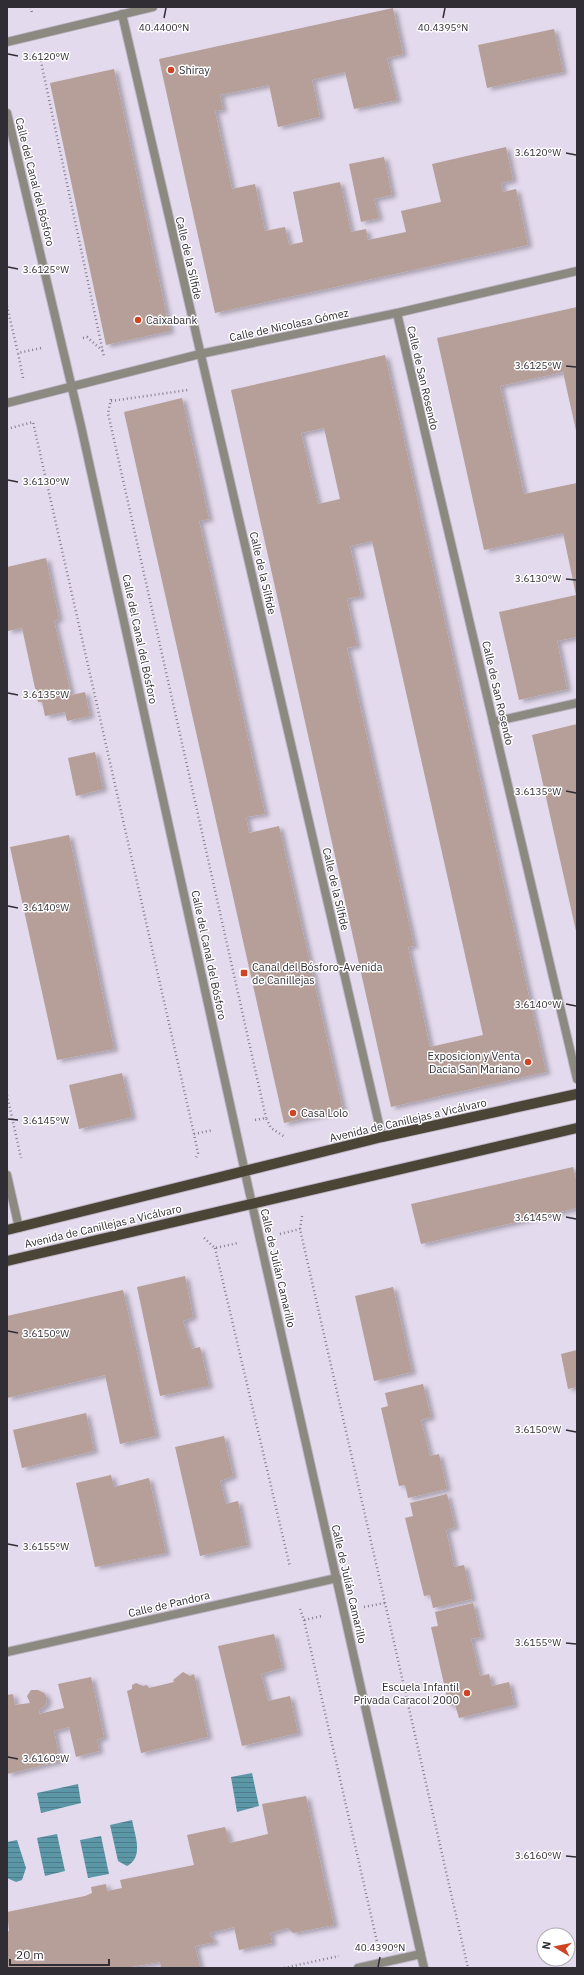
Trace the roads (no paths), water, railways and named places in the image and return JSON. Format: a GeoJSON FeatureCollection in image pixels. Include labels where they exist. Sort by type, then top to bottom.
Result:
{"type":"FeatureCollection","features":[{"type":"Feature","properties":{"kind":"main road","name":"Avenida de Canillejas a Vicálvaro"},"geometry":{"type":"LineString","coordinates":[[7,1230],[382,1137],[577,1094]]}},
{"type":"Feature","properties":{"kind":"main road","name":"Avenida de Canillejas a Vicálvaro"},"geometry":{"type":"LineString","coordinates":[[7,1261],[577,1128]]}},
{"type":"Feature","properties":{"kind":"street"},"geometry":{"type":"LineString","coordinates":[[7,42],[153,7]]}},
{"type":"Feature","properties":{"kind":"street","name":"Calle de la Sílfide"},"geometry":{"type":"LineString","coordinates":[[122,14],[382,1137]]}},
{"type":"Feature","properties":{"kind":"street","name":"Calle del Canal del Bósforo"},"geometry":{"type":"LineString","coordinates":[[7,113],[72,387],[245,1170]]}},
{"type":"Feature","properties":{"kind":"street","name":"Calle de Nicolasa Gómez"},"geometry":{"type":"LineString","coordinates":[[7,403],[200,354],[396,313],[577,271]]}},
{"type":"Feature","properties":{"kind":"street","name":"Calle de San Rosendo"},"geometry":{"type":"LineString","coordinates":[[396,313],[577,1079]]}},
{"type":"Feature","properties":{"kind":"street"},"geometry":{"type":"LineString","coordinates":[[493,722],[577,703]]}},
{"type":"Feature","properties":{"kind":"street"},"geometry":{"type":"LineString","coordinates":[[245,1170],[252,1204]]}},
{"type":"Feature","properties":{"kind":"street"},"geometry":{"type":"LineString","coordinates":[[7,1175],[19,1228]]}},
{"type":"Feature","properties":{"kind":"street","name":"Calle de Julián Camarillo"},"geometry":{"type":"LineString","coordinates":[[252,1204],[345,1611],[424,1968]]}},
{"type":"Feature","properties":{"kind":"street","name":"Calle de Pandora"},"geometry":{"type":"LineString","coordinates":[[7,1652],[293,1586],[337,1578]]}},
{"type":"Feature","properties":{"kind":"street"},"geometry":{"type":"LineString","coordinates":[[359,1968],[421,1954]]}},
{"type":"Feature","properties":{"kind":"water"},"geometry":{"type":"Polygon","coordinates":[[[252,1773],[259,1806],[237,1812],[231,1777],[252,1773]]]}},
{"type":"Feature","properties":{"kind":"water"},"geometry":{"type":"Polygon","coordinates":[[[78,1784],[81,1803],[41,1813],[37,1793],[78,1784]]]}},
{"type":"Feature","properties":{"kind":"water"},"geometry":{"type":"Polygon","coordinates":[[[132,1820],[137,1852],[132,1862],[127,1866],[118,1861],[110,1825],[132,1820]]]}},
{"type":"Feature","properties":{"kind":"water"},"geometry":{"type":"Polygon","coordinates":[[[57,1834],[65,1871],[45,1876],[37,1838],[57,1834]]]}},
{"type":"Feature","properties":{"kind":"water"},"geometry":{"type":"Polygon","coordinates":[[[101,1836],[109,1874],[88,1878],[80,1840],[101,1836]]]}},
{"type":"Feature","properties":{"kind":"water"},"geometry":{"type":"Polygon","coordinates":[[[17,1840],[26,1868],[22,1880],[16,1882],[7,1878],[7,1842],[17,1840]]]}},
{"type":"Feature","properties":{"kind":"place","name":"Shiray"},"geometry":{"type":"Point","coordinates":[171,70]}},
{"type":"Feature","properties":{"kind":"place","name":"Caixabank"},"geometry":{"type":"Point","coordinates":[138,320]}},
{"type":"Feature","properties":{"kind":"place","name":"Canal del Bósforo-Avenida de Canillejas"},"geometry":{"type":"Point","coordinates":[244,973]}},
{"type":"Feature","properties":{"kind":"place","name":"Exposicion y Venta Dacia San Mariano"},"geometry":{"type":"Point","coordinates":[528,1062]}},
{"type":"Feature","properties":{"kind":"place","name":"Casa Lolo"},"geometry":{"type":"Point","coordinates":[293,1113]}},
{"type":"Feature","properties":{"kind":"place","name":"Escuela Infantil Privada Caracol 2000"},"geometry":{"type":"Point","coordinates":[467,1693]}}]}
